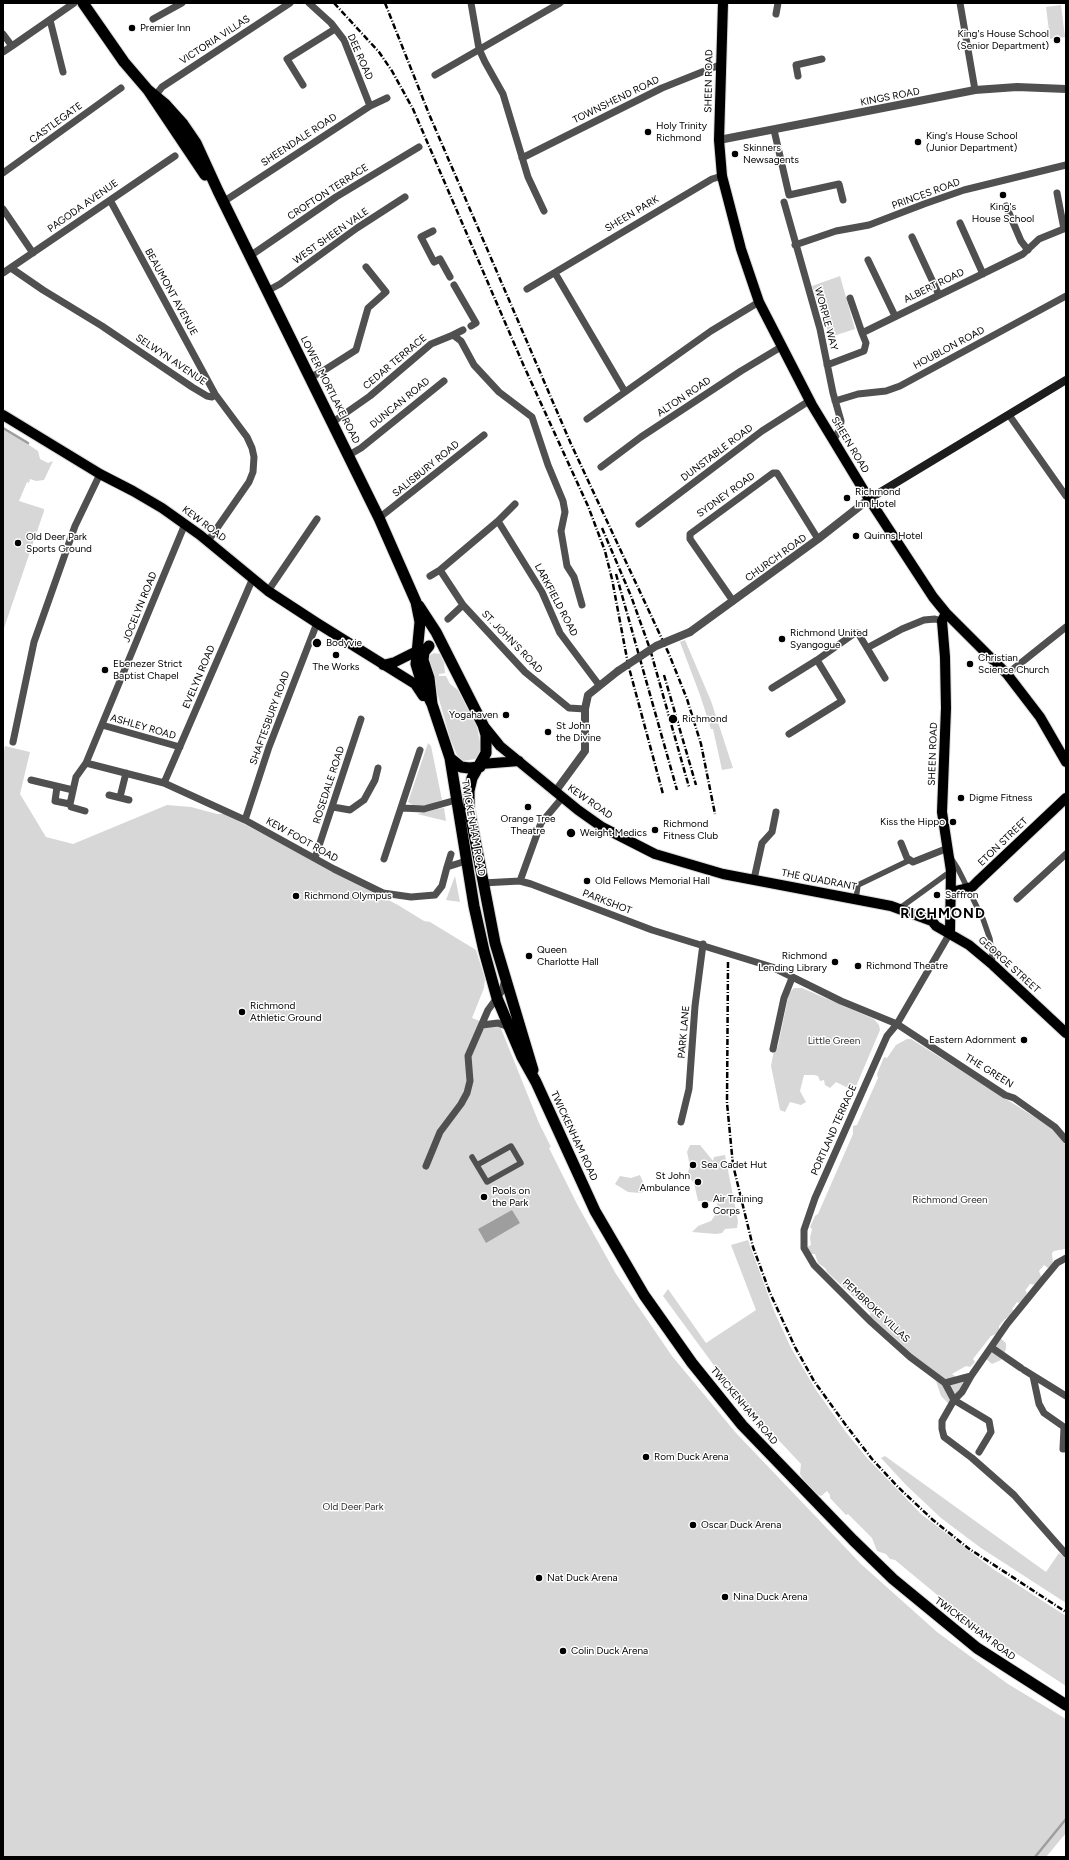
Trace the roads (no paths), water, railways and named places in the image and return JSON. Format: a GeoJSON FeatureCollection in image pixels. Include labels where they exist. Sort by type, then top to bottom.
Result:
{"type":"FeatureCollection","features":[{"type":"Feature","properties":{"kind":"highway","name":"LOWER MORTLAKE ROAD"},"geometry":{"type":"LineString","coordinates":[[88,5],[120,56],[152,93],[192,157],[218,191],[349,454],[416,602],[434,628],[484,725]]}},
{"type":"Feature","properties":{"kind":"highway","name":"LOWER MORTLAKE ROAD"},"geometry":{"type":"LineString","coordinates":[[416,602],[420,622],[416,664],[418,674],[432,704]]}},
{"type":"Feature","properties":{"kind":"highway"},"geometry":{"type":"LineString","coordinates":[[417,651],[436,645],[444,648]]}},
{"type":"Feature","properties":{"kind":"highway"},"geometry":{"type":"LineString","coordinates":[[429,646],[424,652],[423,660],[429,678],[432,704]]}},
{"type":"Feature","properties":{"kind":"highway","name":"TWICKENHAM ROAD"},"geometry":{"type":"LineString","coordinates":[[432,704],[439,730],[450,758],[466,861],[480,936],[497,998],[510,1030],[536,1082],[576,1172],[623,1261],[644,1295],[712,1389],[775,1461],[893,1579],[977,1648],[1066,1706]]}},
{"type":"Feature","properties":{"kind":"highway","name":"TWICKENHAM ROAD"},"geometry":{"type":"LineString","coordinates":[[484,725],[487,747],[480,766],[472,778],[468,799],[482,883],[495,943],[529,1053],[536,1082]]}},
{"type":"Feature","properties":{"kind":"highway"},"geometry":{"type":"LineString","coordinates":[[450,758],[461,767],[469,768],[480,766]]}},
{"type":"Feature","properties":{"kind":"main road","name":"SHEEN ROAD"},"geometry":{"type":"LineString","coordinates":[[723,3],[720,140],[722,176],[740,249],[759,302],[809,400],[833,441],[944,617],[946,708],[942,818],[949,852],[951,871],[950,933]]}},
{"type":"Feature","properties":{"kind":"main road","name":"CHURCH ROAD"},"geometry":{"type":"LineString","coordinates":[[869,500],[1066,380]]}},
{"type":"Feature","properties":{"kind":"main road","name":"KEW ROAD"},"geometry":{"type":"LineString","coordinates":[[3,415],[100,474],[133,491],[185,524],[208,541],[268,591],[419,688],[439,730]]}},
{"type":"Feature","properties":{"kind":"main road"},"geometry":{"type":"LineString","coordinates":[[944,617],[1007,674],[1040,717],[1066,762]]}},
{"type":"Feature","properties":{"kind":"main road"},"geometry":{"type":"LineString","coordinates":[[383,665],[395,662],[417,651]]}},
{"type":"Feature","properties":{"kind":"main road","name":"KEW ROAD"},"geometry":{"type":"LineString","coordinates":[[484,725],[500,746],[559,795],[602,826],[655,854],[700,867]]}},
{"type":"Feature","properties":{"kind":"main road"},"geometry":{"type":"LineString","coordinates":[[480,766],[519,761]]}},
{"type":"Feature","properties":{"kind":"main road","name":"ETON STREET"},"geometry":{"type":"LineString","coordinates":[[951,892],[968,888],[977,882],[1066,798]]}},
{"type":"Feature","properties":{"kind":"main road","name":"THE QUADRANT"},"geometry":{"type":"LineString","coordinates":[[700,867],[900,908],[932,921]]}},
{"type":"Feature","properties":{"kind":"main road"},"geometry":{"type":"LineString","coordinates":[[932,921],[950,914]]}},
{"type":"Feature","properties":{"kind":"main road","name":"GEORGE STREET"},"geometry":{"type":"LineString","coordinates":[[932,921],[936,926],[969,945],[993,965],[1066,1033]]}},
{"type":"Feature","properties":{"kind":"street"},"geometry":{"type":"LineString","coordinates":[[3,52],[74,3]]}},
{"type":"Feature","properties":{"kind":"street"},"geometry":{"type":"LineString","coordinates":[[153,19],[182,3]]}},
{"type":"Feature","properties":{"kind":"street","name":"VICTORIA VILLAS"},"geometry":{"type":"LineString","coordinates":[[152,93],[290,3]]}},
{"type":"Feature","properties":{"kind":"street","name":"DEE ROAD"},"geometry":{"type":"LineString","coordinates":[[309,3],[344,40],[370,106]]}},
{"type":"Feature","properties":{"kind":"street"},"geometry":{"type":"LineString","coordinates":[[472,3],[480,48],[485,62],[504,94],[528,177],[544,211]]}},
{"type":"Feature","properties":{"kind":"street"},"geometry":{"type":"LineString","coordinates":[[435,75],[560,3]]}},
{"type":"Feature","properties":{"kind":"street"},"geometry":{"type":"LineString","coordinates":[[776,14],[778,3]]}},
{"type":"Feature","properties":{"kind":"street"},"geometry":{"type":"LineString","coordinates":[[960,3],[975,90]]}},
{"type":"Feature","properties":{"kind":"street"},"geometry":{"type":"LineString","coordinates":[[50,20],[63,72]]}},
{"type":"Feature","properties":{"kind":"street"},"geometry":{"type":"LineString","coordinates":[[303,85],[287,59],[335,29]]}},
{"type":"Feature","properties":{"kind":"street"},"geometry":{"type":"LineString","coordinates":[[3,34],[12,46]]}},
{"type":"Feature","properties":{"kind":"street"},"geometry":{"type":"LineString","coordinates":[[798,76],[796,65],[822,59]]}},
{"type":"Feature","properties":{"kind":"street","name":"TOWNSHEND ROAD"},"geometry":{"type":"LineString","coordinates":[[522,158],[662,88],[717,66],[721,66]]}},
{"type":"Feature","properties":{"kind":"street","name":"KINGS ROAD"},"geometry":{"type":"LineString","coordinates":[[720,140],[975,90],[1017,87],[1066,89]]}},
{"type":"Feature","properties":{"kind":"street","name":"CASTLEGATE"},"geometry":{"type":"LineString","coordinates":[[3,173],[121,88]]}},
{"type":"Feature","properties":{"kind":"street","name":"SHEENDALE ROAD"},"geometry":{"type":"LineString","coordinates":[[223,202],[370,106],[387,98]]}},
{"type":"Feature","properties":{"kind":"street"},"geometry":{"type":"LineString","coordinates":[[774,130],[789,195],[839,184],[843,200]]}},
{"type":"Feature","properties":{"kind":"street","name":"CROFTON TERRACE"},"geometry":{"type":"LineString","coordinates":[[250,256],[336,197],[419,147]]}},
{"type":"Feature","properties":{"kind":"street","name":"PAGODA AVENUE"},"geometry":{"type":"LineString","coordinates":[[3,273],[175,156]]}},
{"type":"Feature","properties":{"kind":"street","name":"PRINCES ROAD"},"geometry":{"type":"LineString","coordinates":[[795,246],[836,231],[869,225],[964,190],[1066,165]]}},
{"type":"Feature","properties":{"kind":"street","name":"SHEEN PARK"},"geometry":{"type":"LineString","coordinates":[[527,289],[676,199],[712,179],[722,176]]}},
{"type":"Feature","properties":{"kind":"street"},"geometry":{"type":"LineString","coordinates":[[1057,193],[1065,228]]}},
{"type":"Feature","properties":{"kind":"street","name":"WEST SHEEN VALE"},"geometry":{"type":"LineString","coordinates":[[268,291],[280,284],[357,228],[405,197]]}},
{"type":"Feature","properties":{"kind":"street","name":"BEAUMONT AVENUE"},"geometry":{"type":"LineString","coordinates":[[110,200],[215,394]]}},
{"type":"Feature","properties":{"kind":"street","name":"WORPLE WAY"},"geometry":{"type":"LineString","coordinates":[[784,202],[795,246],[820,329],[835,401],[841,421],[840,429],[833,441]]}},
{"type":"Feature","properties":{"kind":"street"},"geometry":{"type":"LineString","coordinates":[[1006,206],[1020,241],[1028,250]]}},
{"type":"Feature","properties":{"kind":"street"},"geometry":{"type":"LineString","coordinates":[[3,209],[33,253]]}},
{"type":"Feature","properties":{"kind":"street"},"geometry":{"type":"LineString","coordinates":[[960,223],[983,274]]}},
{"type":"Feature","properties":{"kind":"street","name":"ALBERT ROAD"},"geometry":{"type":"LineString","coordinates":[[862,333],[1024,254],[1040,239],[1065,228]]}},
{"type":"Feature","properties":{"kind":"street"},"geometry":{"type":"LineString","coordinates":[[433,230],[421,237],[434,262],[440,259],[450,277]]}},
{"type":"Feature","properties":{"kind":"street"},"geometry":{"type":"LineString","coordinates":[[912,237],[939,295]]}},
{"type":"Feature","properties":{"kind":"street"},"geometry":{"type":"LineString","coordinates":[[868,260],[896,316]]}},
{"type":"Feature","properties":{"kind":"street"},"geometry":{"type":"LineString","coordinates":[[311,377],[356,350],[368,308],[386,292],[366,267]]}},
{"type":"Feature","properties":{"kind":"street","name":"SELWYN AVENUE"},"geometry":{"type":"LineString","coordinates":[[11,268],[43,290],[102,326],[192,387],[207,396],[212,396],[215,394],[247,437],[252,448],[254,464],[249,482],[208,541]]}},
{"type":"Feature","properties":{"kind":"street"},"geometry":{"type":"LineString","coordinates":[[555,273],[625,392]]}},
{"type":"Feature","properties":{"kind":"street"},"geometry":{"type":"LineString","coordinates":[[454,285],[476,323],[471,326]]}},
{"type":"Feature","properties":{"kind":"street","name":"HOUBLON ROAD"},"geometry":{"type":"LineString","coordinates":[[835,401],[858,394],[886,391],[900,386],[1066,296]]}},
{"type":"Feature","properties":{"kind":"street"},"geometry":{"type":"LineString","coordinates":[[827,365],[864,351],[866,343],[850,298]]}},
{"type":"Feature","properties":{"kind":"street"},"geometry":{"type":"LineString","coordinates":[[587,419],[711,330],[759,302]]}},
{"type":"Feature","properties":{"kind":"street","name":"CEDAR TERRACE"},"geometry":{"type":"LineString","coordinates":[[333,422],[370,396],[431,344],[463,330]]}},
{"type":"Feature","properties":{"kind":"street"},"geometry":{"type":"LineString","coordinates":[[453,335],[461,341],[474,365],[499,392],[532,417],[548,465],[563,501],[564,512],[561,531],[567,566],[574,577],[582,605]]}},
{"type":"Feature","properties":{"kind":"street","name":"ALTON ROAD"},"geometry":{"type":"LineString","coordinates":[[601,467],[654,429],[740,372],[782,347]]}},
{"type":"Feature","properties":{"kind":"street","name":"DUNCAN ROAD"},"geometry":{"type":"LineString","coordinates":[[349,454],[361,448],[444,381]]}},
{"type":"Feature","properties":{"kind":"street","name":"DUNSTABLE ROAD"},"geometry":{"type":"LineString","coordinates":[[639,524],[762,431],[809,400]]}},
{"type":"Feature","properties":{"kind":"street"},"geometry":{"type":"LineString","coordinates":[[1009,415],[1066,496]]}},
{"type":"Feature","properties":{"kind":"street","name":"SALISBURY ROAD"},"geometry":{"type":"LineString","coordinates":[[379,518],[484,435]]}},
{"type":"Feature","properties":{"kind":"street","name":"SYDNEY ROAD"},"geometry":{"type":"LineString","coordinates":[[733,601],[690,539],[690,534],[773,473],[777,474],[818,540]]}},
{"type":"Feature","properties":{"kind":"street"},"geometry":{"type":"LineString","coordinates":[[13,742],[34,642],[75,526],[100,474]]}},
{"type":"Feature","properties":{"kind":"street","name":"CHURCH ROAD"},"geometry":{"type":"LineString","coordinates":[[559,795],[584,750],[585,709],[588,695],[618,671],[656,646],[690,632],[818,540],[869,500]]}},
{"type":"Feature","properties":{"kind":"street"},"geometry":{"type":"LineString","coordinates":[[430,576],[440,570],[498,521],[515,504]]}},
{"type":"Feature","properties":{"kind":"street"},"geometry":{"type":"LineString","coordinates":[[268,591],[317,518]]}},
{"type":"Feature","properties":{"kind":"street","name":"LARKFIELD ROAD"},"geometry":{"type":"LineString","coordinates":[[498,521],[542,592],[560,633],[599,685]]}},
{"type":"Feature","properties":{"kind":"street","name":"JOCELYN ROAD"},"geometry":{"type":"LineString","coordinates":[[70,804],[76,777],[86,763],[185,524]]}},
{"type":"Feature","properties":{"kind":"street","name":"ST. JOHN'S ROAD"},"geometry":{"type":"LineString","coordinates":[[440,570],[463,605],[525,672],[569,708],[585,709]]}},
{"type":"Feature","properties":{"kind":"street","name":"EVELYN ROAD"},"geometry":{"type":"LineString","coordinates":[[164,783],[253,578]]}},
{"type":"Feature","properties":{"kind":"street"},"geometry":{"type":"LineString","coordinates":[[448,619],[463,605]]}},
{"type":"Feature","properties":{"kind":"street"},"geometry":{"type":"LineString","coordinates":[[867,648],[902,629],[924,620],[944,617]]}},
{"type":"Feature","properties":{"kind":"street","name":"SHAFTESBURY ROAD"},"geometry":{"type":"LineString","coordinates":[[245,820],[269,747],[317,623]]}},
{"type":"Feature","properties":{"kind":"street"},"geometry":{"type":"LineString","coordinates":[[1007,674],[1066,627]]}},
{"type":"Feature","properties":{"kind":"street"},"geometry":{"type":"LineString","coordinates":[[772,688],[817,660],[855,633],[858,633],[885,678]]}},
{"type":"Feature","properties":{"kind":"street"},"geometry":{"type":"LineString","coordinates":[[789,734],[842,701],[817,660]]}},
{"type":"Feature","properties":{"kind":"street","name":"ROSEDALE ROAD"},"geometry":{"type":"LineString","coordinates":[[316,858],[334,807],[361,718]]}},
{"type":"Feature","properties":{"kind":"street","name":"ASHLEY ROAD"},"geometry":{"type":"LineString","coordinates":[[102,725],[180,747]]}},
{"type":"Feature","properties":{"kind":"street"},"geometry":{"type":"LineString","coordinates":[[384,858],[420,750]]}},
{"type":"Feature","properties":{"kind":"street","name":"KEW FOOT ROAD"},"geometry":{"type":"LineString","coordinates":[[86,763],[164,783],[245,820],[383,893],[411,898],[435,895],[442,886],[447,867]]}},
{"type":"Feature","properties":{"kind":"street"},"geometry":{"type":"LineString","coordinates":[[334,807],[350,810],[364,800],[375,780],[378,768]]}},
{"type":"Feature","properties":{"kind":"street"},"geometry":{"type":"LineString","coordinates":[[120,797],[126,773]]}},
{"type":"Feature","properties":{"kind":"street"},"geometry":{"type":"LineString","coordinates":[[31,780],[73,790]]}},
{"type":"Feature","properties":{"kind":"street"},"geometry":{"type":"LineString","coordinates":[[57,787],[55,800],[70,804],[71,807],[85,811]]}},
{"type":"Feature","properties":{"kind":"street"},"geometry":{"type":"LineString","coordinates":[[109,795],[129,800]]}},
{"type":"Feature","properties":{"kind":"street"},"geometry":{"type":"LineString","coordinates":[[520,881],[541,823],[559,795]]}},
{"type":"Feature","properties":{"kind":"street"},"geometry":{"type":"LineString","coordinates":[[401,808],[424,809],[456,800]]}},
{"type":"Feature","properties":{"kind":"street"},"geometry":{"type":"LineString","coordinates":[[754,879],[762,843],[772,832],[776,812]]}},
{"type":"Feature","properties":{"kind":"street"},"geometry":{"type":"LineString","coordinates":[[901,843],[910,860]]}},
{"type":"Feature","properties":{"kind":"street"},"geometry":{"type":"LineString","coordinates":[[856,899],[858,885],[910,860],[916,861],[949,852],[968,888],[990,939],[993,965]]}},
{"type":"Feature","properties":{"kind":"street"},"geometry":{"type":"LineString","coordinates":[[447,867],[451,854]]}},
{"type":"Feature","properties":{"kind":"street"},"geometry":{"type":"LineString","coordinates":[[1017,899],[1066,854]]}},
{"type":"Feature","properties":{"kind":"street"},"geometry":{"type":"LineString","coordinates":[[447,867],[466,861]]}},
{"type":"Feature","properties":{"kind":"street"},"geometry":{"type":"LineString","coordinates":[[900,908],[951,871]]}},
{"type":"Feature","properties":{"kind":"street","name":"PARKSHOT"},"geometry":{"type":"LineString","coordinates":[[482,883],[520,881],[652,930],[703,944],[772,967],[792,978]]}},
{"type":"Feature","properties":{"kind":"street","name":"PORTLAND TERRACE"},"geometry":{"type":"LineString","coordinates":[[804,1248],[804,1230],[815,1198],[887,1036],[897,1024],[950,933]]}},
{"type":"Feature","properties":{"kind":"street","name":"PARK LANE"},"geometry":{"type":"LineString","coordinates":[[680,1122],[689,1089],[703,944]]}},
{"type":"Feature","properties":{"kind":"street"},"geometry":{"type":"LineString","coordinates":[[773,1049],[784,998],[792,978],[897,1024]]}},
{"type":"Feature","properties":{"kind":"street"},"geometry":{"type":"LineString","coordinates":[[426,1166],[440,1132],[458,1109],[467,1093],[470,1081],[468,1056],[488,1010],[502,991],[505,979]]}},
{"type":"Feature","properties":{"kind":"street"},"geometry":{"type":"LineString","coordinates":[[482,1025],[498,1023],[506,1026],[510,1030]]}},
{"type":"Feature","properties":{"kind":"street","name":"THE GREEN"},"geometry":{"type":"LineString","coordinates":[[897,1024],[1005,1095],[1014,1098],[1055,1127],[1066,1140]]}},
{"type":"Feature","properties":{"kind":"street"},"geometry":{"type":"LineString","coordinates":[[472,1157],[487,1182],[521,1163],[511,1146],[477,1165]]}},
{"type":"Feature","properties":{"kind":"street","name":"PEMBROKE VILLAS"},"geometry":{"type":"LineString","coordinates":[[804,1248],[814,1265],[870,1322],[943,1382]]}},
{"type":"Feature","properties":{"kind":"street"},"geometry":{"type":"LineString","coordinates":[[1066,1258],[1057,1263],[1007,1324],[992,1348],[971,1376],[962,1392],[954,1400],[942,1421],[944,1437],[972,1458],[1014,1495],[1066,1554]]}},
{"type":"Feature","properties":{"kind":"street"},"geometry":{"type":"LineString","coordinates":[[992,1348],[1022,1369],[1066,1396]]}},
{"type":"Feature","properties":{"kind":"street"},"geometry":{"type":"LineString","coordinates":[[971,1376],[943,1382],[954,1400],[989,1421],[991,1432],[979,1452]]}},
{"type":"Feature","properties":{"kind":"street"},"geometry":{"type":"LineString","coordinates":[[1033,1376],[1038,1404],[1044,1413],[1065,1424],[1062,1449]]}},
{"type":"Feature","properties":{"kind":"waterway"},"geometry":{"type":"LineString","coordinates":[[3,428],[28,443]]}},
{"type":"Feature","properties":{"kind":"waterway"},"geometry":{"type":"LineString","coordinates":[[1035,1857],[1066,1819]]}},
{"type":"Feature","properties":{"kind":"railway"},"geometry":{"type":"LineString","coordinates":[[334,3],[379,52],[392,71],[413,109],[523,364],[588,506],[605,551],[612,579],[628,664],[663,794]]}},
{"type":"Feature","properties":{"kind":"railway"},"geometry":{"type":"LineString","coordinates":[[385,3],[429,114],[571,444],[669,654],[687,699],[701,744],[715,814]]}},
{"type":"Feature","properties":{"kind":"railway"},"geometry":{"type":"LineString","coordinates":[[602,528],[631,596],[650,649],[689,787]]}},
{"type":"Feature","properties":{"kind":"railway"},"geometry":{"type":"LineString","coordinates":[[616,574],[677,790]]}},
{"type":"Feature","properties":{"kind":"railway"},"geometry":{"type":"LineString","coordinates":[[664,675],[696,785]]}},
{"type":"Feature","properties":{"kind":"railway"},"geometry":{"type":"LineString","coordinates":[[728,962],[727,1103],[733,1165],[753,1247],[770,1293],[795,1347],[814,1381],[845,1424],[872,1459],[898,1487],[933,1520],[968,1548],[1066,1612]]}},
{"type":"Feature","properties":{"kind":"place","name":"Premier Inn"},"geometry":{"type":"Point","coordinates":[132,28]}},
{"type":"Feature","properties":{"kind":"place","name":"King's House School (Senior Department)"},"geometry":{"type":"Point","coordinates":[1057,40]}},
{"type":"Feature","properties":{"kind":"place","name":"Holy Trinity Richmond"},"geometry":{"type":"Point","coordinates":[648,132]}},
{"type":"Feature","properties":{"kind":"place","name":"King's House School (Junior Department)"},"geometry":{"type":"Point","coordinates":[918,142]}},
{"type":"Feature","properties":{"kind":"place","name":"Skinners Newsagents"},"geometry":{"type":"Point","coordinates":[735,154]}},
{"type":"Feature","properties":{"kind":"place","name":"King's House School"},"geometry":{"type":"Point","coordinates":[1003,195]}},
{"type":"Feature","properties":{"kind":"place","name":"Richmond Inn Hotel"},"geometry":{"type":"Point","coordinates":[847,498]}},
{"type":"Feature","properties":{"kind":"place","name":"Quinns Hotel"},"geometry":{"type":"Point","coordinates":[856,536]}},
{"type":"Feature","properties":{"kind":"place","name":"Old Deer Park Sports Ground"},"geometry":{"type":"Point","coordinates":[18,543]}},
{"type":"Feature","properties":{"kind":"place","name":"Richmond United Syangogue"},"geometry":{"type":"Point","coordinates":[782,639]}},
{"type":"Feature","properties":{"kind":"place","name":"Bodyvie"},"geometry":{"type":"Point","coordinates":[317,643]}},
{"type":"Feature","properties":{"kind":"place","name":"The Works"},"geometry":{"type":"Point","coordinates":[336,655]}},
{"type":"Feature","properties":{"kind":"place","name":"Christian Science Church"},"geometry":{"type":"Point","coordinates":[970,664]}},
{"type":"Feature","properties":{"kind":"place","name":"Ebenezer Strict Baptist Chapel"},"geometry":{"type":"Point","coordinates":[105,670]}},
{"type":"Feature","properties":{"kind":"place","name":"Yogahaven"},"geometry":{"type":"Point","coordinates":[506,715]}},
{"type":"Feature","properties":{"kind":"place","name":"Richmond"},"geometry":{"type":"Point","coordinates":[673,719]}},
{"type":"Feature","properties":{"kind":"place","name":"St John the Divine"},"geometry":{"type":"Point","coordinates":[548,732]}},
{"type":"Feature","properties":{"kind":"place","name":"Digme Fitness"},"geometry":{"type":"Point","coordinates":[961,798]}},
{"type":"Feature","properties":{"kind":"place","name":"Orange Tree Theatre"},"geometry":{"type":"Point","coordinates":[528,807]}},
{"type":"Feature","properties":{"kind":"place","name":"Kiss the Hippo"},"geometry":{"type":"Point","coordinates":[953,822]}},
{"type":"Feature","properties":{"kind":"place","name":"Richmond Fitness Club"},"geometry":{"type":"Point","coordinates":[655,830]}},
{"type":"Feature","properties":{"kind":"place","name":"Weight Medics"},"geometry":{"type":"Point","coordinates":[571,833]}},
{"type":"Feature","properties":{"kind":"place","name":"Old Fellows Memorial Hall"},"geometry":{"type":"Point","coordinates":[587,881]}},
{"type":"Feature","properties":{"kind":"place","name":"Saffron"},"geometry":{"type":"Point","coordinates":[937,895]}},
{"type":"Feature","properties":{"kind":"place","name":"Richmond Olympus"},"geometry":{"type":"Point","coordinates":[296,896]}},
{"type":"Feature","properties":{"kind":"place","name":"Queen Charlotte Hall"},"geometry":{"type":"Point","coordinates":[529,956]}},
{"type":"Feature","properties":{"kind":"place","name":"Richmond Lending Library"},"geometry":{"type":"Point","coordinates":[835,962]}},
{"type":"Feature","properties":{"kind":"place","name":"Richmond Theatre"},"geometry":{"type":"Point","coordinates":[858,966]}},
{"type":"Feature","properties":{"kind":"place","name":"Richmond Athletic Ground"},"geometry":{"type":"Point","coordinates":[242,1012]}},
{"type":"Feature","properties":{"kind":"place","name":"Eastern Adornment"},"geometry":{"type":"Point","coordinates":[1024,1040]}},
{"type":"Feature","properties":{"kind":"place","name":"Sea Cadet Hut"},"geometry":{"type":"Point","coordinates":[693,1165]}},
{"type":"Feature","properties":{"kind":"place","name":"St John Ambulance"},"geometry":{"type":"Point","coordinates":[698,1182]}},
{"type":"Feature","properties":{"kind":"place","name":"Pools on the Park"},"geometry":{"type":"Point","coordinates":[484,1197]}},
{"type":"Feature","properties":{"kind":"place","name":"Air Training Corps"},"geometry":{"type":"Point","coordinates":[705,1205]}},
{"type":"Feature","properties":{"kind":"place","name":"Rom Duck Arena"},"geometry":{"type":"Point","coordinates":[646,1457]}},
{"type":"Feature","properties":{"kind":"place","name":"Oscar Duck Arena"},"geometry":{"type":"Point","coordinates":[693,1525]}},
{"type":"Feature","properties":{"kind":"place","name":"Nat Duck Arena"},"geometry":{"type":"Point","coordinates":[539,1578]}},
{"type":"Feature","properties":{"kind":"place","name":"Nina Duck Arena"},"geometry":{"type":"Point","coordinates":[725,1597]}},
{"type":"Feature","properties":{"kind":"place","name":"Colin Duck Arena"},"geometry":{"type":"Point","coordinates":[563,1651]}},
{"type":"Feature","properties":{"kind":"district","name":"RICHMOND"},"geometry":{"type":"Point","coordinates":[943,914]}},
{"type":"Feature","properties":{"kind":"park label","name":"Little Green"},"geometry":{"type":"Point","coordinates":[834,1041]}},
{"type":"Feature","properties":{"kind":"park label","name":"Richmond Green"},"geometry":{"type":"Point","coordinates":[950,1200]}},
{"type":"Feature","properties":{"kind":"park label","name":"Old Deer Park"},"geometry":{"type":"Point","coordinates":[353,1507]}}]}
